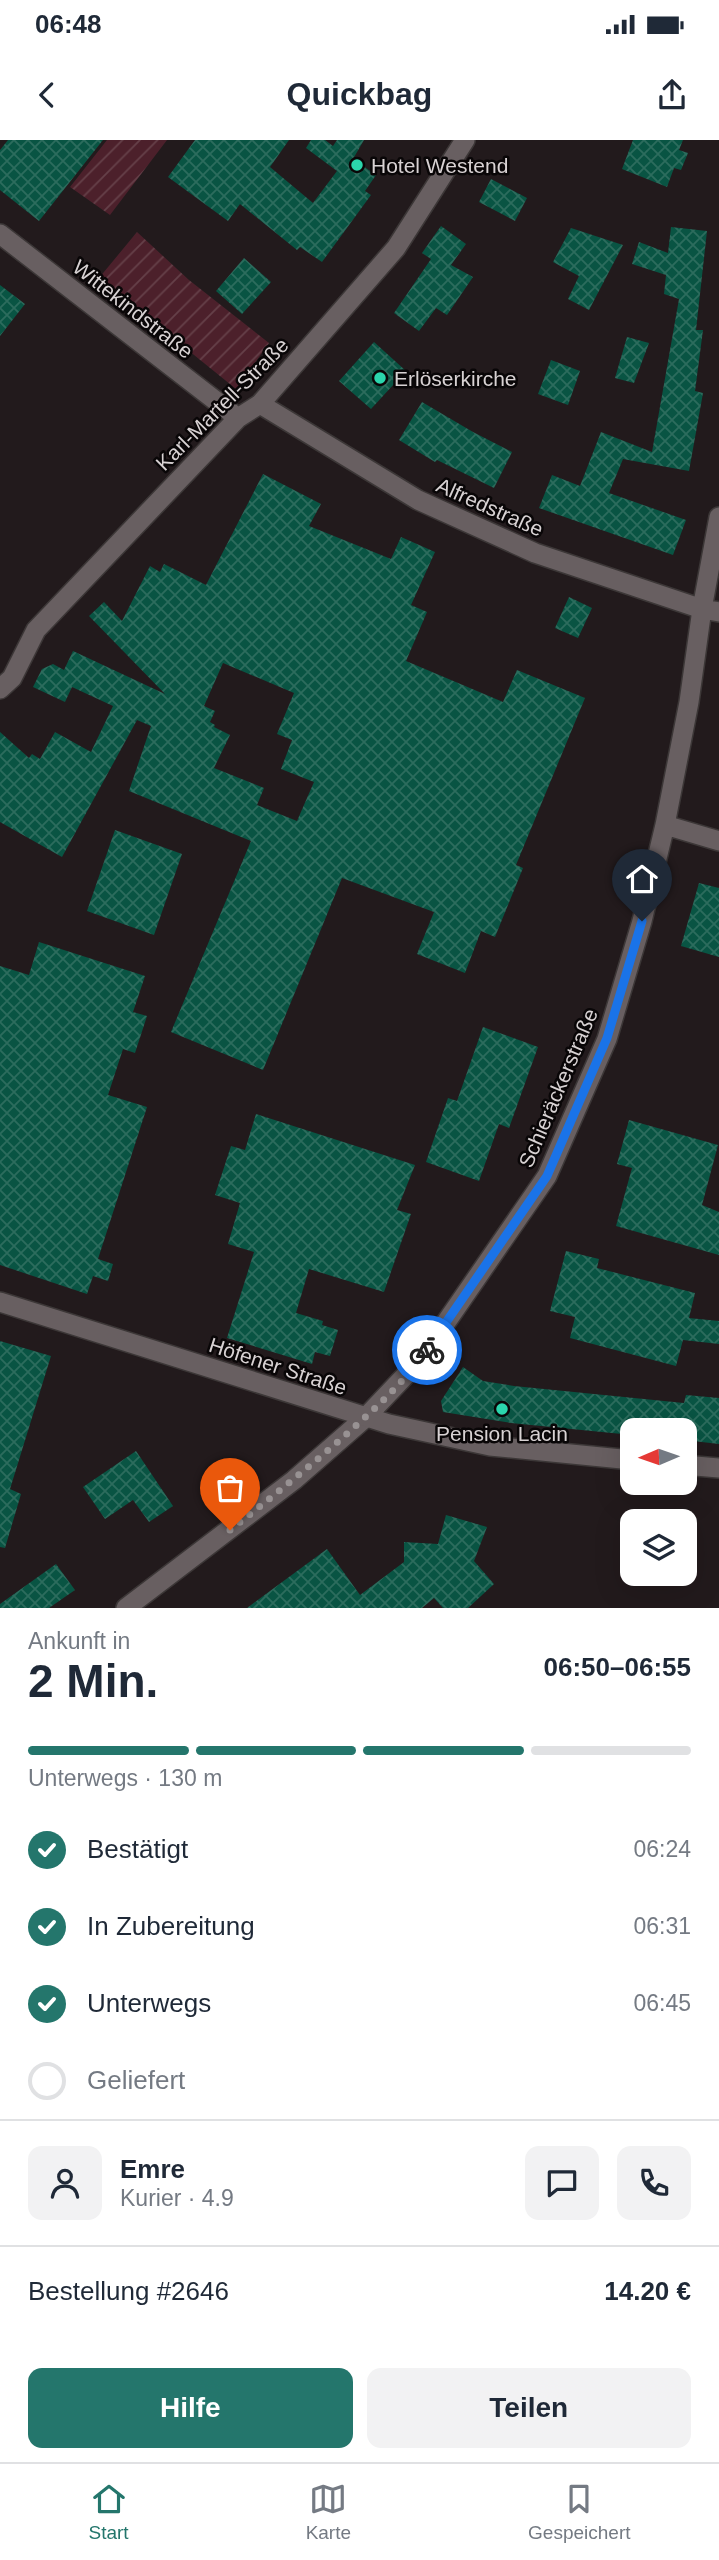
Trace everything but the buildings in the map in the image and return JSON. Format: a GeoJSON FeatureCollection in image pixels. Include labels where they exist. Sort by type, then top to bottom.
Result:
{"type":"FeatureCollection","features":[{"type":"Feature","properties":{"kind":"street","name":"Karl-Martell-Straße"},"geometry":{"type":"LineString","coordinates":[[0,689],[12,678],[36,630],[238,418],[260,404],[396,248],[465,140]]}},
{"type":"Feature","properties":{"kind":"street","name":"Wittekindstraße"},"geometry":{"type":"LineString","coordinates":[[0,234],[238,418]]}},
{"type":"Feature","properties":{"kind":"street","name":"Alfredstraße"},"geometry":{"type":"LineString","coordinates":[[260,404],[418,500],[535,553],[710,611]]}},
{"type":"Feature","properties":{"kind":"street","name":"Schieräckerstraße"},"geometry":{"type":"LineString","coordinates":[[126,1608],[294,1480],[365,1418],[420,1360],[547,1176],[607,1038],[642,921],[710,611],[719,517]]}},
{"type":"Feature","properties":{"kind":"street"},"geometry":{"type":"LineString","coordinates":[[665,825],[719,841]]}},
{"type":"Feature","properties":{"kind":"street","name":"Höfener Straße"},"geometry":{"type":"LineString","coordinates":[[0,1302],[365,1418],[432,1435],[490,1446],[620,1459]]}},
{"type":"Feature","properties":{"kind":"street"},"geometry":{"type":"LineString","coordinates":[[697,1466],[719,1468]]}},
{"type":"Feature","properties":{"kind":"shaded area"},"geometry":{"type":"Polygon","coordinates":[[[107,140],[167,140],[110,215],[70,187],[107,140]]]}},
{"type":"Feature","properties":{"kind":"shaded area"},"geometry":{"type":"Polygon","coordinates":[[[137,232],[189,280],[269,343],[236,389],[99,278],[137,232]]]}},
{"type":"Feature","properties":{"kind":"way so far"},"geometry":{"type":"LineString","coordinates":[[230,1530],[294,1480],[365,1418],[427,1350]]}},
{"type":"Feature","properties":{"kind":"place","name":"Hotel Westend"},"geometry":{"type":"Point","coordinates":[357,165]}},
{"type":"Feature","properties":{"kind":"place","name":"Erlöserkirche"},"geometry":{"type":"Point","coordinates":[380,378]}},
{"type":"Feature","properties":{"kind":"place","name":"Pension Lacin"},"geometry":{"type":"Point","coordinates":[502,1409]}},
{"type":"Feature","properties":{"kind":"route"},"geometry":{"type":"LineString","coordinates":[[427,1350],[547,1176],[607,1038],[642,921]]}}]}
